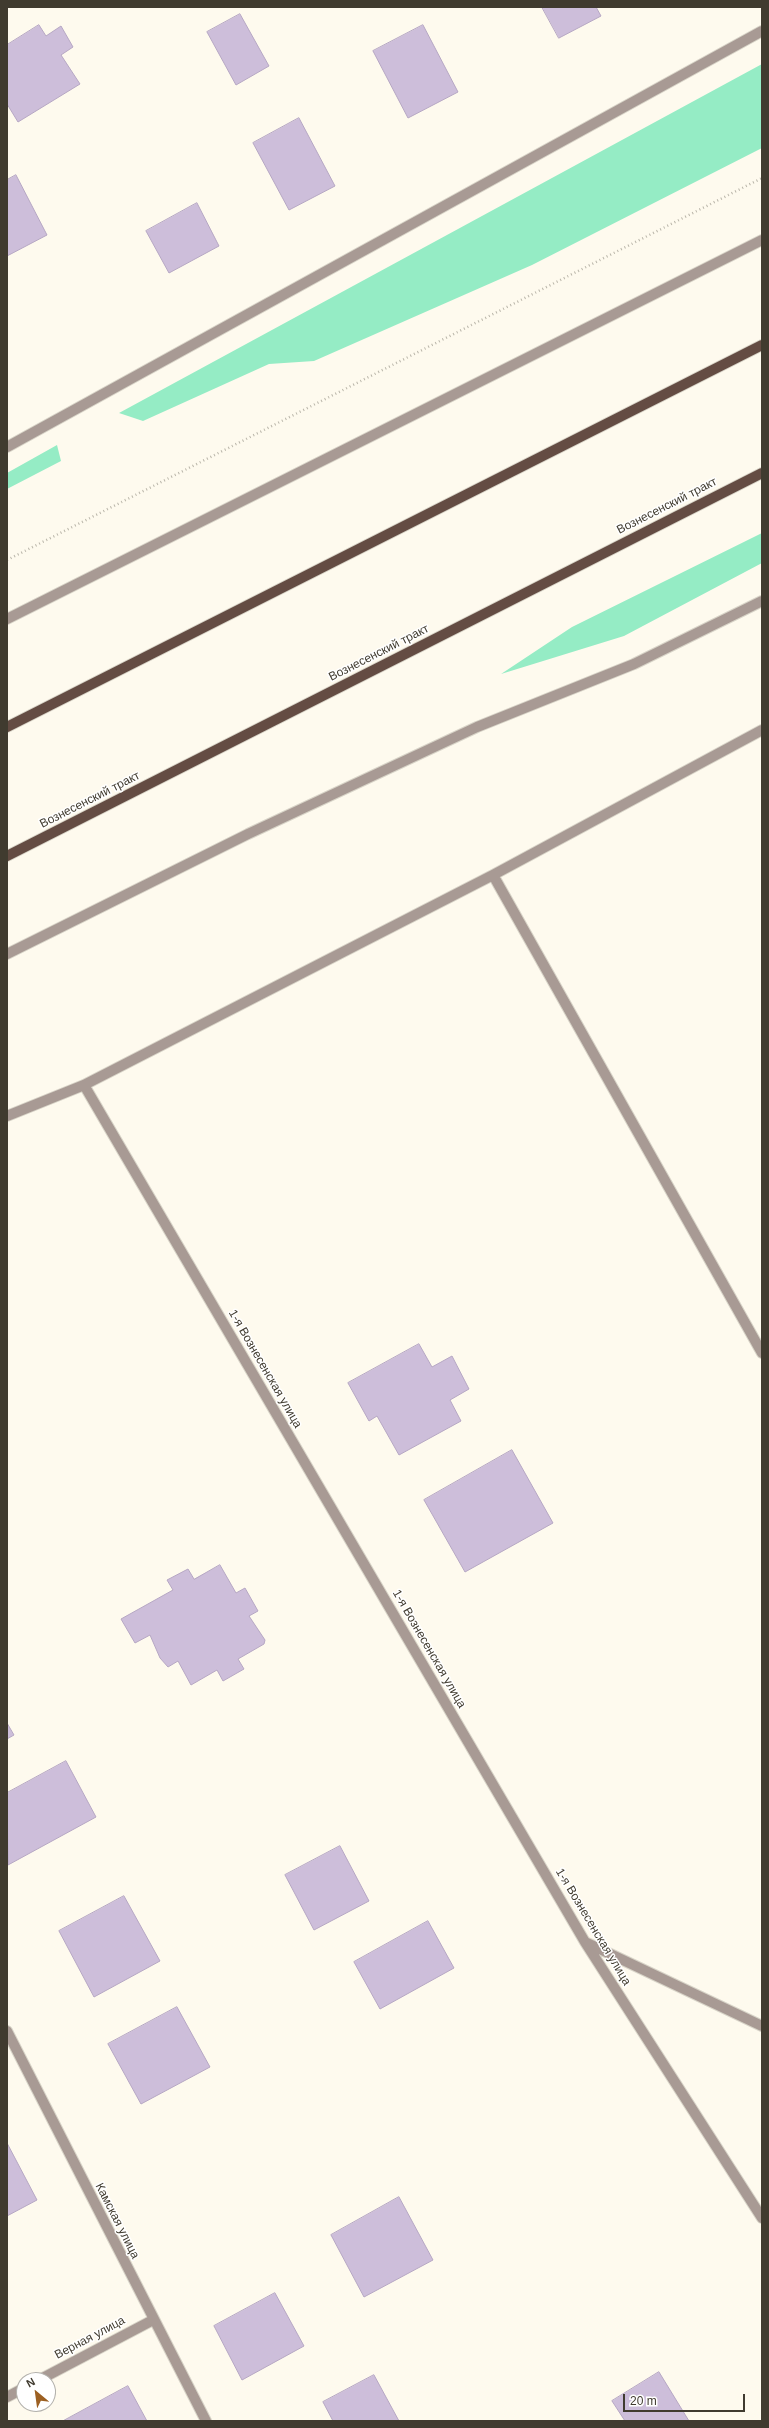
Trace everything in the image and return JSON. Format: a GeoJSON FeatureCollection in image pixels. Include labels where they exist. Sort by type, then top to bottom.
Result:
{"type":"FeatureCollection","features":[{"type":"Feature","properties":{"kind":"main road"},"geometry":{"type":"LineString","coordinates":[[7,727],[762,345]]}},
{"type":"Feature","properties":{"kind":"main road","name":"Вознесенский тракт"},"geometry":{"type":"LineString","coordinates":[[7,856],[762,473]]}},
{"type":"Feature","properties":{"kind":"street"},"geometry":{"type":"LineString","coordinates":[[7,447],[762,31]]}},
{"type":"Feature","properties":{"kind":"street"},"geometry":{"type":"LineString","coordinates":[[7,619],[762,240]]}},
{"type":"Feature","properties":{"kind":"street"},"geometry":{"type":"LineString","coordinates":[[7,954],[298,811],[477,727],[634,664],[762,601]]}},
{"type":"Feature","properties":{"kind":"street"},"geometry":{"type":"LineString","coordinates":[[7,1116],[84,1085],[493,875],[762,730]]}},
{"type":"Feature","properties":{"kind":"street"},"geometry":{"type":"LineString","coordinates":[[493,875],[762,1353]]}},
{"type":"Feature","properties":{"kind":"street","name":"1-я Вознесенская улица"},"geometry":{"type":"LineString","coordinates":[[84,1085],[585,1942],[762,2218]]}},
{"type":"Feature","properties":{"kind":"street"},"geometry":{"type":"LineString","coordinates":[[585,1942],[762,2026]]}},
{"type":"Feature","properties":{"kind":"street","name":"Камская улица"},"geometry":{"type":"LineString","coordinates":[[7,2031],[153,2320],[206,2421]]}},
{"type":"Feature","properties":{"kind":"street","name":"Верная улица"},"geometry":{"type":"LineString","coordinates":[[54,2372],[153,2320]]}},
{"type":"Feature","properties":{"kind":"street"},"geometry":{"type":"LineString","coordinates":[[7,2397],[16,2392]]}},
{"type":"Feature","properties":{"kind":"path"},"geometry":{"type":"LineString","coordinates":[[7,560],[762,178]]}},
{"type":"Feature","properties":{"kind":"green space"},"geometry":{"type":"Polygon","coordinates":[[[762,64],[762,148],[532,265],[314,361],[269,364],[143,421],[119,413],[762,64]]]}},
{"type":"Feature","properties":{"kind":"green space"},"geometry":{"type":"Polygon","coordinates":[[[57,445],[61,461],[7,489],[7,473],[57,445]]]}},
{"type":"Feature","properties":{"kind":"green space"},"geometry":{"type":"Polygon","coordinates":[[[762,533],[762,563],[624,636],[501,674],[572,627],[762,533]]]}},
{"type":"Feature","properties":{"kind":"building"},"geometry":{"type":"Polygon","coordinates":[[[542,7],[596,7],[601,16],[559,38],[542,7]]]}},
{"type":"Feature","properties":{"kind":"building"},"geometry":{"type":"Polygon","coordinates":[[[240,14],[269,66],[236,85],[207,32],[240,14]]]}},
{"type":"Feature","properties":{"kind":"building"},"geometry":{"type":"Polygon","coordinates":[[[39,25],[46,36],[61,26],[73,47],[61,55],[80,84],[18,122],[7,104],[7,45],[39,25]]]}},
{"type":"Feature","properties":{"kind":"building"},"geometry":{"type":"Polygon","coordinates":[[[423,25],[458,92],[408,118],[373,51],[423,25]]]}},
{"type":"Feature","properties":{"kind":"building"},"geometry":{"type":"Polygon","coordinates":[[[299,118],[335,186],[289,210],[253,143],[299,118]]]}},
{"type":"Feature","properties":{"kind":"building"},"geometry":{"type":"Polygon","coordinates":[[[16,175],[47,235],[7,256],[7,180],[16,175]]]}},
{"type":"Feature","properties":{"kind":"building"},"geometry":{"type":"Polygon","coordinates":[[[197,203],[219,246],[169,273],[146,231],[197,203]]]}},
{"type":"Feature","properties":{"kind":"building"},"geometry":{"type":"Polygon","coordinates":[[[419,1344],[432,1367],[452,1356],[469,1389],[450,1400],[461,1421],[399,1455],[377,1416],[369,1421],[348,1383],[419,1344]]]}},
{"type":"Feature","properties":{"kind":"building"},"geometry":{"type":"Polygon","coordinates":[[[512,1450],[553,1523],[465,1572],[424,1500],[512,1450]]]}},
{"type":"Feature","properties":{"kind":"building"},"geometry":{"type":"Polygon","coordinates":[[[220,1565],[236,1593],[245,1588],[258,1611],[249,1616],[265,1640],[264,1644],[238,1659],[244,1669],[223,1681],[217,1670],[191,1685],[178,1661],[168,1667],[160,1658],[150,1635],[135,1643],[121,1619],[173,1590],[167,1580],[188,1569],[194,1579],[220,1565]]]}},
{"type":"Feature","properties":{"kind":"building"},"geometry":{"type":"Polygon","coordinates":[[[7,1723],[14,1735],[7,1739],[7,1723]]]}},
{"type":"Feature","properties":{"kind":"building"},"geometry":{"type":"Polygon","coordinates":[[[66,1761],[96,1817],[8,1865],[7,1793],[66,1761]]]}},
{"type":"Feature","properties":{"kind":"building"},"geometry":{"type":"Polygon","coordinates":[[[340,1846],[369,1901],[314,1930],[285,1875],[340,1846]]]}},
{"type":"Feature","properties":{"kind":"building"},"geometry":{"type":"Polygon","coordinates":[[[124,1896],[160,1961],[94,1997],[59,1931],[124,1896]]]}},
{"type":"Feature","properties":{"kind":"building"},"geometry":{"type":"Polygon","coordinates":[[[428,1921],[454,1968],[380,2009],[354,1962],[428,1921]]]}},
{"type":"Feature","properties":{"kind":"building"},"geometry":{"type":"Polygon","coordinates":[[[177,2007],[210,2067],[141,2104],[108,2044],[177,2007]]]}},
{"type":"Feature","properties":{"kind":"building"},"geometry":{"type":"Polygon","coordinates":[[[7,2143],[37,2200],[7,2216],[7,2143]]]}},
{"type":"Feature","properties":{"kind":"building"},"geometry":{"type":"Polygon","coordinates":[[[399,2197],[433,2260],[364,2297],[331,2235],[399,2197]]]}},
{"type":"Feature","properties":{"kind":"building"},"geometry":{"type":"Polygon","coordinates":[[[275,2293],[304,2346],[242,2380],[214,2326],[275,2293]]]}},
{"type":"Feature","properties":{"kind":"building"},"geometry":{"type":"Polygon","coordinates":[[[659,2372],[689,2421],[625,2421],[612,2401],[659,2372]]]}},
{"type":"Feature","properties":{"kind":"building"},"geometry":{"type":"Polygon","coordinates":[[[374,2375],[399,2421],[333,2421],[323,2402],[374,2375]]]}},
{"type":"Feature","properties":{"kind":"building"},"geometry":{"type":"Polygon","coordinates":[[[128,2386],[147,2421],[63,2421],[128,2386]]]}}]}
